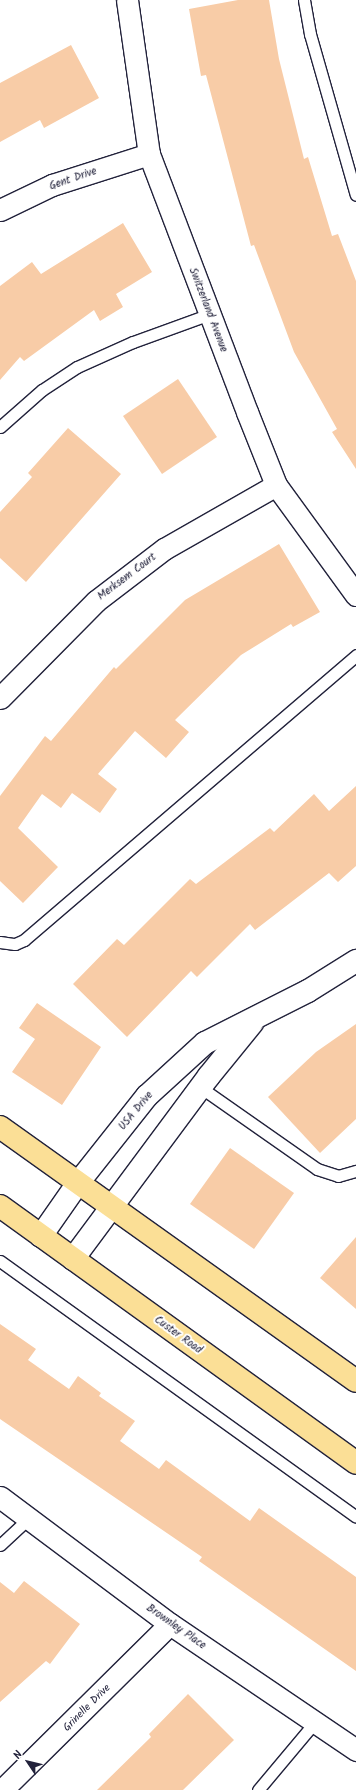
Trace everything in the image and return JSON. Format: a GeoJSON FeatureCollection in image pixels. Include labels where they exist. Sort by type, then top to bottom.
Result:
{"type":"FeatureCollection","features":[{"type":"Feature","properties":{"kind":"main road"},"geometry":{"type":"LineString","coordinates":[[0,1126],[111,1207],[356,1381]]}},
{"type":"Feature","properties":{"kind":"main road","name":"Custer Road"},"geometry":{"type":"LineString","coordinates":[[0,1206],[356,1463]]}},
{"type":"Feature","properties":{"kind":"street","name":"Switzerland Avenue"},"geometry":{"type":"LineString","coordinates":[[127,0],[149,154],[210,314],[276,485],[356,595]]}},
{"type":"Feature","properties":{"kind":"street","name":"Gent Drive"},"geometry":{"type":"LineString","coordinates":[[0,210],[52,185],[149,154]]}},
{"type":"Feature","properties":{"kind":"street","name":"Merksem Court"},"geometry":{"type":"LineString","coordinates":[[0,698],[96,601],[164,549],[276,485]]}},
{"type":"Feature","properties":{"kind":"street","name":"USA Drive"},"geometry":{"type":"LineString","coordinates":[[41,1236],[78,1183],[147,1096],[206,1043],[308,991],[356,961]]}},
{"type":"Feature","properties":{"kind":"street","name":"USA Drive"},"geometry":{"type":"LineString","coordinates":[[73,1259],[200,1087],[258,1016]]}},
{"type":"Feature","properties":{"kind":"street","name":"Brownley Place"},"geometry":{"type":"LineString","coordinates":[[0,1496],[170,1624],[356,1750]]}},
{"type":"Feature","properties":{"kind":"street","name":"Grinelle Drive"},"geometry":{"type":"LineString","coordinates":[[2,1790],[170,1624]]}},
{"type":"Feature","properties":{"kind":"lane"},"geometry":{"type":"LineString","coordinates":[[304,0],[310,34],[356,195]]}},
{"type":"Feature","properties":{"kind":"lane"},"geometry":{"type":"LineString","coordinates":[[0,427],[42,390],[77,367],[133,342],[210,314]]}},
{"type":"Feature","properties":{"kind":"lane"},"geometry":{"type":"LineString","coordinates":[[0,942],[14,944],[24,940],[356,655]]}},
{"type":"Feature","properties":{"kind":"lane"},"geometry":{"type":"LineString","coordinates":[[200,1087],[317,1169],[338,1176],[356,1171]]}},
{"type":"Feature","properties":{"kind":"lane"},"geometry":{"type":"LineString","coordinates":[[0,1261],[356,1517]]}},
{"type":"Feature","properties":{"kind":"lane"},"geometry":{"type":"LineString","coordinates":[[0,1545],[29,1518]]}},
{"type":"Feature","properties":{"kind":"lane"},"geometry":{"type":"LineString","coordinates":[[258,1790],[315,1722]]}},
{"type":"Feature","properties":{"kind":"building"},"geometry":{"type":"Polygon","coordinates":[[[238,0],[269,0],[279,59],[304,159],[308,157],[332,236],[338,234],[356,281],[356,469],[332,432],[337,429],[294,352],[254,245],[251,246],[206,75],[201,76],[189,9],[238,0]]]}},
{"type":"Feature","properties":{"kind":"building"},"geometry":{"type":"Polygon","coordinates":[[[71,45],[99,98],[44,128],[40,120],[0,142],[0,83],[71,45]]]}},
{"type":"Feature","properties":{"kind":"building"},"geometry":{"type":"Polygon","coordinates":[[[123,223],[152,272],[116,294],[123,307],[100,321],[94,310],[24,361],[20,357],[0,380],[0,286],[32,262],[41,274],[123,223]]]}},
{"type":"Feature","properties":{"kind":"building"},"geometry":{"type":"Polygon","coordinates":[[[178,379],[217,437],[162,474],[123,416],[178,379]]]}},
{"type":"Feature","properties":{"kind":"building"},"geometry":{"type":"Polygon","coordinates":[[[68,428],[121,474],[26,582],[0,558],[0,512],[32,477],[28,473],[68,428]]]}},
{"type":"Feature","properties":{"kind":"building"},"geometry":{"type":"Polygon","coordinates":[[[279,544],[320,612],[293,627],[291,624],[241,655],[175,720],[189,732],[166,758],[135,731],[98,774],[117,789],[100,813],[72,793],[61,808],[42,794],[18,828],[58,867],[23,903],[0,881],[0,796],[45,736],[51,741],[114,667],[116,669],[185,600],[279,544]]]}},
{"type":"Feature","properties":{"kind":"building"},"geometry":{"type":"Polygon","coordinates":[[[356,786],[356,866],[338,882],[329,873],[255,930],[250,924],[197,977],[191,971],[127,1037],[73,984],[117,939],[124,945],[190,879],[196,884],[270,828],[274,832],[314,794],[329,811],[356,786]]]}},
{"type":"Feature","properties":{"kind":"building"},"geometry":{"type":"Polygon","coordinates":[[[37,1003],[101,1047],[62,1105],[12,1072],[35,1039],[19,1028],[37,1003]]]}},
{"type":"Feature","properties":{"kind":"building"},"geometry":{"type":"Polygon","coordinates":[[[356,1024],[356,1119],[320,1153],[268,1097],[316,1052],[356,1024]]]}},
{"type":"Feature","properties":{"kind":"building"},"geometry":{"type":"Polygon","coordinates":[[[230,1148],[294,1193],[254,1249],[190,1204],[230,1148]]]}},
{"type":"Feature","properties":{"kind":"building"},"geometry":{"type":"Polygon","coordinates":[[[356,1237],[356,1309],[320,1278],[356,1237]]]}},
{"type":"Feature","properties":{"kind":"building"},"geometry":{"type":"Polygon","coordinates":[[[0,1324],[36,1349],[28,1360],[69,1389],[78,1376],[101,1393],[99,1396],[135,1421],[120,1441],[159,1469],[166,1460],[250,1521],[259,1508],[356,1577],[356,1671],[199,1561],[202,1557],[0,1419],[0,1324]]]}},
{"type":"Feature","properties":{"kind":"building"},"geometry":{"type":"Polygon","coordinates":[[[24,1581],[80,1624],[50,1664],[46,1661],[0,1702],[0,1582],[14,1593],[24,1581]]]}},
{"type":"Feature","properties":{"kind":"building"},"geometry":{"type":"Polygon","coordinates":[[[188,1694],[234,1740],[183,1790],[97,1790],[151,1737],[149,1734],[188,1694]]]}}]}
